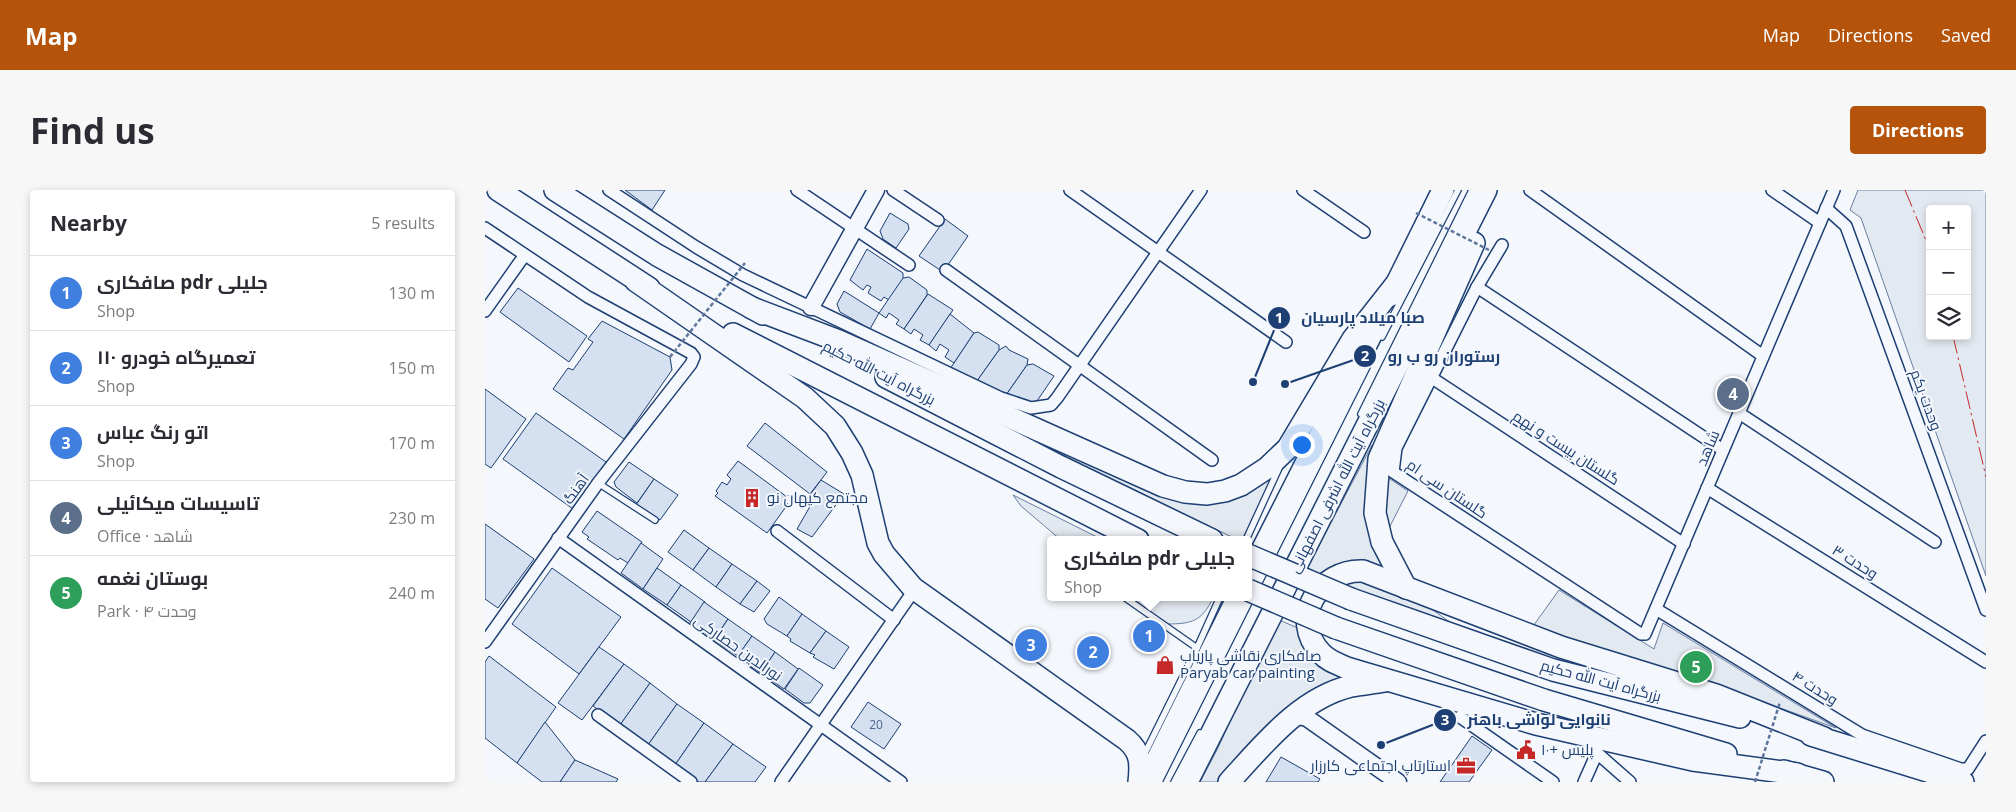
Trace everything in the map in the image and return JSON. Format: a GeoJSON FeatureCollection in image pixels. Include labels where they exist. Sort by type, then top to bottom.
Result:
{"type":"FeatureCollection","features":[{"type":"Feature","properties":{"kind":"highway"},"geometry":{"type":"LineString","coordinates":[[498,190],[636,281],[805,398],[823,414],[835,426],[852,453],[861,475],[873,530],[883,554],[913,588],[1127,740],[1135,747],[1142,776]]}},
{"type":"Feature","properties":{"kind":"highway"},"geometry":{"type":"LineString","coordinates":[[1252,570],[1443,190]]}},
{"type":"Feature","properties":{"kind":"highway","name":"بزرگراه آیت الله اشرفی اصفهانی"},"geometry":{"type":"LineString","coordinates":[[1187,782],[1486,190]]}},
{"type":"Feature","properties":{"kind":"highway"},"geometry":{"type":"LineString","coordinates":[[1406,588],[1382,542],[1375,513],[1379,459],[1471,252],[1491,190]]}},
{"type":"Feature","properties":{"kind":"highway","name":"بزرگراه آیت الله حکیم"},"geometry":{"type":"LineString","coordinates":[[556,191],[657,254],[752,308],[1061,467],[1205,536]]}},
{"type":"Feature","properties":{"kind":"highway"},"geometry":{"type":"LineString","coordinates":[[636,281],[779,358],[1130,536]]}},
{"type":"Feature","properties":{"kind":"highway"},"geometry":{"type":"LineString","coordinates":[[752,308],[839,341],[1163,486],[1207,494],[1241,486],[1267,468],[1288,448],[1353,339],[1397,283]]}},
{"type":"Feature","properties":{"kind":"highway","name":"بزرگراه آیت الله حکیم"},"geometry":{"type":"LineString","coordinates":[[1252,557],[1351,599],[1553,670],[1965,775]]}},
{"type":"Feature","properties":{"kind":"highway"},"geometry":{"type":"LineString","coordinates":[[1797,774],[1693,760],[1536,724],[1339,665],[1321,653],[1311,640],[1308,626],[1310,608],[1318,590],[1335,575],[1349,570],[1363,571],[1561,647],[1715,695],[1824,738]]}},
{"type":"Feature","properties":{"kind":"highway"},"geometry":{"type":"LineString","coordinates":[[1252,592],[1336,628],[1544,700],[1823,782]]}},
{"type":"Feature","properties":{"kind":"highway"},"geometry":{"type":"LineString","coordinates":[[1142,776],[1236,601]]}},
{"type":"Feature","properties":{"kind":"highway"},"geometry":{"type":"LineString","coordinates":[[1229,782],[1277,731],[1318,700],[1350,686],[1393,680]]}},
{"type":"Feature","properties":{"kind":"street"},"geometry":{"type":"LineString","coordinates":[[609,190],[695,247],[743,275],[1001,398],[1031,408],[1051,405],[1201,190]]}},
{"type":"Feature","properties":{"kind":"street"},"geometry":{"type":"LineString","coordinates":[[797,190],[854,230],[909,265]]}},
{"type":"Feature","properties":{"kind":"street"},"geometry":{"type":"LineString","coordinates":[[811,307],[876,190]]}},
{"type":"Feature","properties":{"kind":"street"},"geometry":{"type":"LineString","coordinates":[[893,190],[938,220]]}},
{"type":"Feature","properties":{"kind":"street"},"geometry":{"type":"LineString","coordinates":[[1070,190],[1286,342]]}},
{"type":"Feature","properties":{"kind":"street"},"geometry":{"type":"LineString","coordinates":[[1303,190],[1364,232]]}},
{"type":"Feature","properties":{"kind":"street"},"geometry":{"type":"LineString","coordinates":[[1530,190],[1763,356]]}},
{"type":"Feature","properties":{"kind":"street"},"geometry":{"type":"LineString","coordinates":[[1772,190],[1820,223]]}},
{"type":"Feature","properties":{"kind":"street","name":"شاهد"},"geometry":{"type":"LineString","coordinates":[[1645,634],[1834,190]]}},
{"type":"Feature","properties":{"kind":"street","name":"وحدت یکم"},"geometry":{"type":"LineString","coordinates":[[1826,208],[1846,226],[1986,610]]}},
{"type":"Feature","properties":{"kind":"street"},"geometry":{"type":"LineString","coordinates":[[485,228],[524,256],[485,311]]}},
{"type":"Feature","properties":{"kind":"street","name":"گلستان سی ام"},"geometry":{"type":"LineString","coordinates":[[1502,245],[1477,287],[1397,448],[1393,472],[1641,634],[1645,634]]}},
{"type":"Feature","properties":{"kind":"street","name":"آهنگ"},"geometry":{"type":"LineString","coordinates":[[485,642],[598,483],[691,364],[694,357],[691,352],[588,297],[524,256]]}},
{"type":"Feature","properties":{"kind":"street"},"geometry":{"type":"LineString","coordinates":[[946,270],[1212,460]]}},
{"type":"Feature","properties":{"kind":"street"},"geometry":{"type":"LineString","coordinates":[[1477,287],[1723,450]]}},
{"type":"Feature","properties":{"kind":"street","name":"گلستان بیست و نهم"},"geometry":{"type":"LineString","coordinates":[[1432,378],[1684,544]]}},
{"type":"Feature","properties":{"kind":"street"},"geometry":{"type":"LineString","coordinates":[[1739,413],[1935,542]]}},
{"type":"Feature","properties":{"kind":"street","name":"وحدت ۳"},"geometry":{"type":"LineString","coordinates":[[1707,488],[1986,662]]}},
{"type":"Feature","properties":{"kind":"street"},"geometry":{"type":"LineString","coordinates":[[777,531],[894,620]]}},
{"type":"Feature","properties":{"kind":"street","name":"نورالدین حصارکی"},"geometry":{"type":"LineString","coordinates":[[558,538],[901,782]]}},
{"type":"Feature","properties":{"kind":"street"},"geometry":{"type":"LineString","coordinates":[[781,782],[823,726],[910,596]]}},
{"type":"Feature","properties":{"kind":"street","name":"وحدت ۴"},"geometry":{"type":"LineString","coordinates":[[1656,609],[1862,735],[1961,769],[1965,775]]}},
{"type":"Feature","properties":{"kind":"street"},"geometry":{"type":"LineString","coordinates":[[598,715],[691,782]]}},
{"type":"Feature","properties":{"kind":"street"},"geometry":{"type":"LineString","coordinates":[[1295,716],[1307,718],[1398,782]]}},
{"type":"Feature","properties":{"kind":"street"},"geometry":{"type":"LineString","coordinates":[[1460,718],[1553,782]]}},
{"type":"Feature","properties":{"kind":"street"},"geometry":{"type":"LineString","coordinates":[[1965,775],[1986,741]]}},
{"type":"Feature","properties":{"kind":"street"},"geometry":{"type":"LineString","coordinates":[[1584,782],[1597,753],[1630,782]]}},
{"type":"Feature","properties":{"kind":"lane"},"geometry":{"type":"LineString","coordinates":[[1379,342],[1458,190]]}},
{"type":"Feature","properties":{"kind":"lane"},"geometry":{"type":"LineString","coordinates":[[1360,417],[1472,190]]}},
{"type":"Feature","properties":{"kind":"lane"},"geometry":{"type":"LineString","coordinates":[[1252,597],[1371,359]]}},
{"type":"Feature","properties":{"kind":"lane"},"geometry":{"type":"LineString","coordinates":[[1248,536],[1288,448]]}},
{"type":"Feature","properties":{"kind":"lane"},"geometry":{"type":"LineString","coordinates":[[598,483],[655,520]]}},
{"type":"Feature","properties":{"kind":"lane"},"geometry":{"type":"LineString","coordinates":[[1281,574],[1286,565]]}},
{"type":"Feature","properties":{"kind":"lane"},"geometry":{"type":"LineString","coordinates":[[1264,610],[1273,592]]}},
{"type":"Feature","properties":{"kind":"lane"},"geometry":{"type":"LineString","coordinates":[[1130,601],[1197,648]]}},
{"type":"Feature","properties":{"kind":"lane"},"geometry":{"type":"LineString","coordinates":[[1142,776],[1217,601]]}},
{"type":"Feature","properties":{"kind":"lane"},"geometry":{"type":"LineString","coordinates":[[1159,782],[1250,601]]}},
{"type":"Feature","properties":{"kind":"lane"},"geometry":{"type":"LineString","coordinates":[[1175,782],[1201,730]]}},
{"type":"Feature","properties":{"kind":"path"},"geometry":{"type":"LineString","coordinates":[[1416,213],[1489,250]]}},
{"type":"Feature","properties":{"kind":"path"},"geometry":{"type":"LineString","coordinates":[[670,357],[745,263]]}},
{"type":"Feature","properties":{"kind":"path"},"geometry":{"type":"LineString","coordinates":[[1755,782],[1780,702]]}},
{"type":"Feature","properties":{"kind":"shaded area"},"geometry":{"type":"Polygon","coordinates":[[[1858,190],[1986,190],[1986,576],[1861,218],[1850,210],[1858,190]]]}},
{"type":"Feature","properties":{"kind":"shaded area"},"geometry":{"type":"Polygon","coordinates":[[[899,375],[1172,494],[1275,471],[1244,536],[1230,536],[899,375]]]}},
{"type":"Feature","properties":{"kind":"shaded area"},"geometry":{"type":"Polygon","coordinates":[[[1372,445],[1371,463],[1394,577],[1322,576],[1307,568],[1372,445]]]}},
{"type":"Feature","properties":{"kind":"shaded area"},"geometry":{"type":"Polygon","coordinates":[[[1381,473],[1408,491],[1385,536],[1381,473]]]}},
{"type":"Feature","properties":{"kind":"shaded area"},"geometry":{"type":"Polygon","coordinates":[[[1013,495],[1095,536],[1056,536],[1021,506],[1013,495]]]}},
{"type":"Feature","properties":{"kind":"shaded area"},"geometry":{"type":"Polygon","coordinates":[[[1359,576],[1426,605],[1461,630],[1335,582],[1359,576]]]}},
{"type":"Feature","properties":{"kind":"shaded area"},"geometry":{"type":"Polygon","coordinates":[[[1559,590],[1654,649],[1663,623],[1836,728],[1713,684],[1531,629],[1559,590]]]}},
{"type":"Feature","properties":{"kind":"shaded area"},"geometry":{"type":"Polygon","coordinates":[[[1134,601],[1212,601],[1205,612],[1195,620],[1167,624],[1134,601]]]}},
{"type":"Feature","properties":{"kind":"shaded area"},"geometry":{"type":"Polygon","coordinates":[[[1277,619],[1300,629],[1306,647],[1320,666],[1345,677],[1222,782],[1200,782],[1217,750],[1277,619]]]}},
{"type":"Feature","properties":{"kind":"building"},"geometry":{"type":"Polygon","coordinates":[[[625,190],[665,190],[652,210],[625,190]]]}},
{"type":"Feature","properties":{"kind":"building"},"geometry":{"type":"Polygon","coordinates":[[[890,213],[908,224],[909,229],[896,248],[883,239],[880,231],[890,213]]]}},
{"type":"Feature","properties":{"kind":"building"},"geometry":{"type":"Polygon","coordinates":[[[945,219],[968,236],[943,272],[919,256],[945,219]]]}},
{"type":"Feature","properties":{"kind":"building"},"geometry":{"type":"Polygon","coordinates":[[[867,249],[903,273],[903,279],[889,300],[884,297],[881,301],[868,293],[871,287],[867,285],[863,290],[850,280],[867,249]]]}},
{"type":"Feature","properties":{"kind":"building"},"geometry":{"type":"Polygon","coordinates":[[[909,277],[927,290],[927,295],[904,329],[896,324],[899,320],[889,313],[886,318],[879,313],[903,278],[909,277]]]}},
{"type":"Feature","properties":{"kind":"building"},"geometry":{"type":"Polygon","coordinates":[[[518,288],[587,336],[569,362],[500,312],[518,288]]]}},
{"type":"Feature","properties":{"kind":"building"},"geometry":{"type":"Polygon","coordinates":[[[844,291],[879,313],[870,329],[840,312],[837,304],[844,291]]]}},
{"type":"Feature","properties":{"kind":"building"},"geometry":{"type":"Polygon","coordinates":[[[928,294],[953,310],[929,345],[920,340],[923,335],[914,329],[911,334],[904,329],[928,294]]]}},
{"type":"Feature","properties":{"kind":"building"},"geometry":{"type":"Polygon","coordinates":[[[950,314],[974,333],[954,363],[945,357],[949,350],[940,344],[936,351],[929,345],[950,314]]]}},
{"type":"Feature","properties":{"kind":"building"},"geometry":{"type":"Polygon","coordinates":[[[602,321],[670,357],[672,370],[624,439],[553,389],[568,368],[573,370],[593,342],[588,339],[602,321]]]}},
{"type":"Feature","properties":{"kind":"building"},"geometry":{"type":"Polygon","coordinates":[[[978,332],[999,345],[999,350],[977,381],[950,369],[974,333],[978,332]]]}},
{"type":"Feature","properties":{"kind":"building"},"geometry":{"type":"Polygon","coordinates":[[[1006,346],[1009,350],[1028,359],[1027,365],[1006,395],[977,381],[999,350],[1006,346]]]}},
{"type":"Feature","properties":{"kind":"building"},"geometry":{"type":"Polygon","coordinates":[[[1033,364],[1054,376],[1035,404],[1006,395],[1027,365],[1033,364]]]}},
{"type":"Feature","properties":{"kind":"building"},"geometry":{"type":"Polygon","coordinates":[[[485,389],[526,419],[491,468],[485,464],[485,389]]]}},
{"type":"Feature","properties":{"kind":"building"},"geometry":{"type":"Polygon","coordinates":[[[536,413],[606,462],[573,509],[503,459],[536,413]]]}},
{"type":"Feature","properties":{"kind":"building","name":"مجتمع کیهان نو"},"geometry":{"type":"Polygon","coordinates":[[[765,423],[827,472],[810,494],[747,446],[765,423]]]}},
{"type":"Feature","properties":{"kind":"building","name":"مجتمع کیهان نو"},"geometry":{"type":"Polygon","coordinates":[[[738,461],[787,497],[784,500],[788,504],[767,533],[715,496],[722,482],[727,485],[731,479],[727,475],[738,461]]]}},
{"type":"Feature","properties":{"kind":"building"},"geometry":{"type":"Polygon","coordinates":[[[629,462],[654,479],[637,503],[616,487],[614,482],[629,462]]]}},
{"type":"Feature","properties":{"kind":"building"},"geometry":{"type":"Polygon","coordinates":[[[654,479],[678,495],[660,520],[636,505],[654,479]]]}},
{"type":"Feature","properties":{"kind":"building","name":"مجتمع کیهان نو"},"geometry":{"type":"Polygon","coordinates":[[[821,480],[844,494],[812,537],[797,529],[812,503],[807,499],[821,480]]]}},
{"type":"Feature","properties":{"kind":"building"},"geometry":{"type":"Polygon","coordinates":[[[597,511],[642,542],[628,563],[620,558],[618,560],[587,539],[589,537],[582,532],[597,511]]]}},
{"type":"Feature","properties":{"kind":"building"},"geometry":{"type":"Polygon","coordinates":[[[485,524],[534,559],[498,608],[485,599],[485,524]]]}},
{"type":"Feature","properties":{"kind":"building"},"geometry":{"type":"Polygon","coordinates":[[[684,530],[709,548],[693,570],[668,552],[684,530]]]}},
{"type":"Feature","properties":{"kind":"building"},"geometry":{"type":"Polygon","coordinates":[[[641,543],[663,559],[643,589],[621,573],[641,543]]]}},
{"type":"Feature","properties":{"kind":"building"},"geometry":{"type":"Polygon","coordinates":[[[709,548],[732,564],[716,587],[693,570],[709,548]]]}},
{"type":"Feature","properties":{"kind":"building"},"geometry":{"type":"Polygon","coordinates":[[[732,564],[757,581],[740,604],[716,587],[732,564]]]}},
{"type":"Feature","properties":{"kind":"building"},"geometry":{"type":"Polygon","coordinates":[[[552,568],[621,617],[579,674],[512,624],[552,568]]]}},
{"type":"Feature","properties":{"kind":"building"},"geometry":{"type":"Polygon","coordinates":[[[657,568],[681,585],[667,605],[643,589],[657,568]]]}},
{"type":"Feature","properties":{"kind":"building"},"geometry":{"type":"Polygon","coordinates":[[[757,581],[770,591],[754,612],[740,604],[757,581]]]}},
{"type":"Feature","properties":{"kind":"building"},"geometry":{"type":"Polygon","coordinates":[[[681,585],[705,602],[691,622],[667,605],[681,585]]]}},
{"type":"Feature","properties":{"kind":"building"},"geometry":{"type":"Polygon","coordinates":[[[779,597],[802,614],[787,636],[767,624],[764,619],[779,597]]]}},
{"type":"Feature","properties":{"kind":"building"},"geometry":{"type":"Polygon","coordinates":[[[704,602],[728,619],[714,639],[690,623],[704,602]]]}},
{"type":"Feature","properties":{"kind":"building"},"geometry":{"type":"Polygon","coordinates":[[[802,614],[826,631],[810,653],[790,641],[791,639],[787,636],[802,614]]]}},
{"type":"Feature","properties":{"kind":"building"},"geometry":{"type":"Polygon","coordinates":[[[728,619],[752,636],[738,656],[714,640],[728,619]]]}},
{"type":"Feature","properties":{"kind":"building"},"geometry":{"type":"Polygon","coordinates":[[[826,631],[849,647],[834,669],[813,657],[815,655],[810,653],[826,631]]]}},
{"type":"Feature","properties":{"kind":"building"},"geometry":{"type":"Polygon","coordinates":[[[752,636],[775,652],[761,673],[737,657],[752,636]]]}},
{"type":"Feature","properties":{"kind":"building"},"geometry":{"type":"Polygon","coordinates":[[[599,647],[624,664],[582,720],[558,703],[599,647]]]}},
{"type":"Feature","properties":{"kind":"building"},"geometry":{"type":"Polygon","coordinates":[[[775,652],[798,669],[784,689],[761,673],[775,652]]]}},
{"type":"Feature","properties":{"kind":"building"},"geometry":{"type":"Polygon","coordinates":[[[489,656],[556,707],[517,763],[485,738],[485,662],[489,656]]]}},
{"type":"Feature","properties":{"kind":"building"},"geometry":{"type":"Polygon","coordinates":[[[624,664],[650,683],[620,725],[593,706],[624,664]]]}},
{"type":"Feature","properties":{"kind":"building"},"geometry":{"type":"Polygon","coordinates":[[[799,668],[823,685],[810,703],[804,703],[785,689],[799,668]]]}},
{"type":"Feature","properties":{"kind":"building"},"geometry":{"type":"Polygon","coordinates":[[[650,683],[677,704],[648,745],[620,725],[650,683]]]}},
{"type":"Feature","properties":{"kind":"building"},"geometry":{"type":"Polygon","coordinates":[[[868,702],[901,724],[884,749],[851,727],[868,702]]]}},
{"type":"Feature","properties":{"kind":"building"},"geometry":{"type":"Polygon","coordinates":[[[677,704],[704,723],[675,765],[648,745],[677,704]]]}},
{"type":"Feature","properties":{"kind":"building"},"geometry":{"type":"Polygon","coordinates":[[[545,722],[575,760],[560,782],[542,782],[517,763],[545,722]]]}},
{"type":"Feature","properties":{"kind":"building"},"geometry":{"type":"Polygon","coordinates":[[[704,723],[733,744],[705,782],[699,782],[675,765],[704,723]]]}},
{"type":"Feature","properties":{"kind":"building","name":"استارتاپ اجتماعی کارزار"},"geometry":{"type":"Polygon","coordinates":[[[1472,736],[1492,750],[1469,782],[1440,782],[1472,736]]]}},
{"type":"Feature","properties":{"kind":"building"},"geometry":{"type":"Polygon","coordinates":[[[733,744],[766,767],[755,782],[705,782],[733,744]]]}},
{"type":"Feature","properties":{"kind":"building"},"geometry":{"type":"Polygon","coordinates":[[[1281,757],[1320,779],[1318,782],[1266,782],[1281,757]]]}},
{"type":"Feature","properties":{"kind":"building"},"geometry":{"type":"Polygon","coordinates":[[[575,760],[618,779],[616,782],[560,782],[575,760]]]}},
{"type":"Feature","properties":{"kind":"power"},"geometry":{"type":"LineString","coordinates":[[1905,190],[1926,240]]}},
{"type":"Feature","properties":{"kind":"power"},"geometry":{"type":"LineString","coordinates":[[1954,340],[1986,477]]}},
{"type":"Feature","properties":{"kind":"place","name":"صبا میلاد پارسیان"},"geometry":{"type":"Point","coordinates":[1253,382]}},
{"type":"Feature","properties":{"kind":"place","name":"رستوران رو ب رو"},"geometry":{"type":"Point","coordinates":[1285,384]}},
{"type":"Feature","properties":{"kind":"place","name":"تاسیسات میکائیلی"},"geometry":{"type":"Point","coordinates":[1733,394]}},
{"type":"Feature","properties":{"kind":"place","name":"مجتمع کیهان نو"},"geometry":{"type":"Point","coordinates":[752,498]}},
{"type":"Feature","properties":{"kind":"place","name":"صافکاری pdr جلیلی"},"geometry":{"type":"Point","coordinates":[1149,636]}},
{"type":"Feature","properties":{"kind":"place","name":"اتو رنگ عباس"},"geometry":{"type":"Point","coordinates":[1031,645]}},
{"type":"Feature","properties":{"kind":"place","name":"تعمیرگاه خودرو ۱۱۰"},"geometry":{"type":"Point","coordinates":[1093,652]}},
{"type":"Feature","properties":{"kind":"place","name":"صافکاری نقاشی پاریاب Paryab car painting"},"geometry":{"type":"Point","coordinates":[1165,665]}},
{"type":"Feature","properties":{"kind":"place","name":"بوستان نغمه"},"geometry":{"type":"Point","coordinates":[1696,667]}},
{"type":"Feature","properties":{"kind":"place","name":"نانوایی لواشی باهنر"},"geometry":{"type":"Point","coordinates":[1381,745]}},
{"type":"Feature","properties":{"kind":"place","name":"پلیس +۱۰"},"geometry":{"type":"Point","coordinates":[1526,750]}},
{"type":"Feature","properties":{"kind":"place","name":"استارتاپ اجتماعی کارزار"},"geometry":{"type":"Point","coordinates":[1466,766]}}]}
